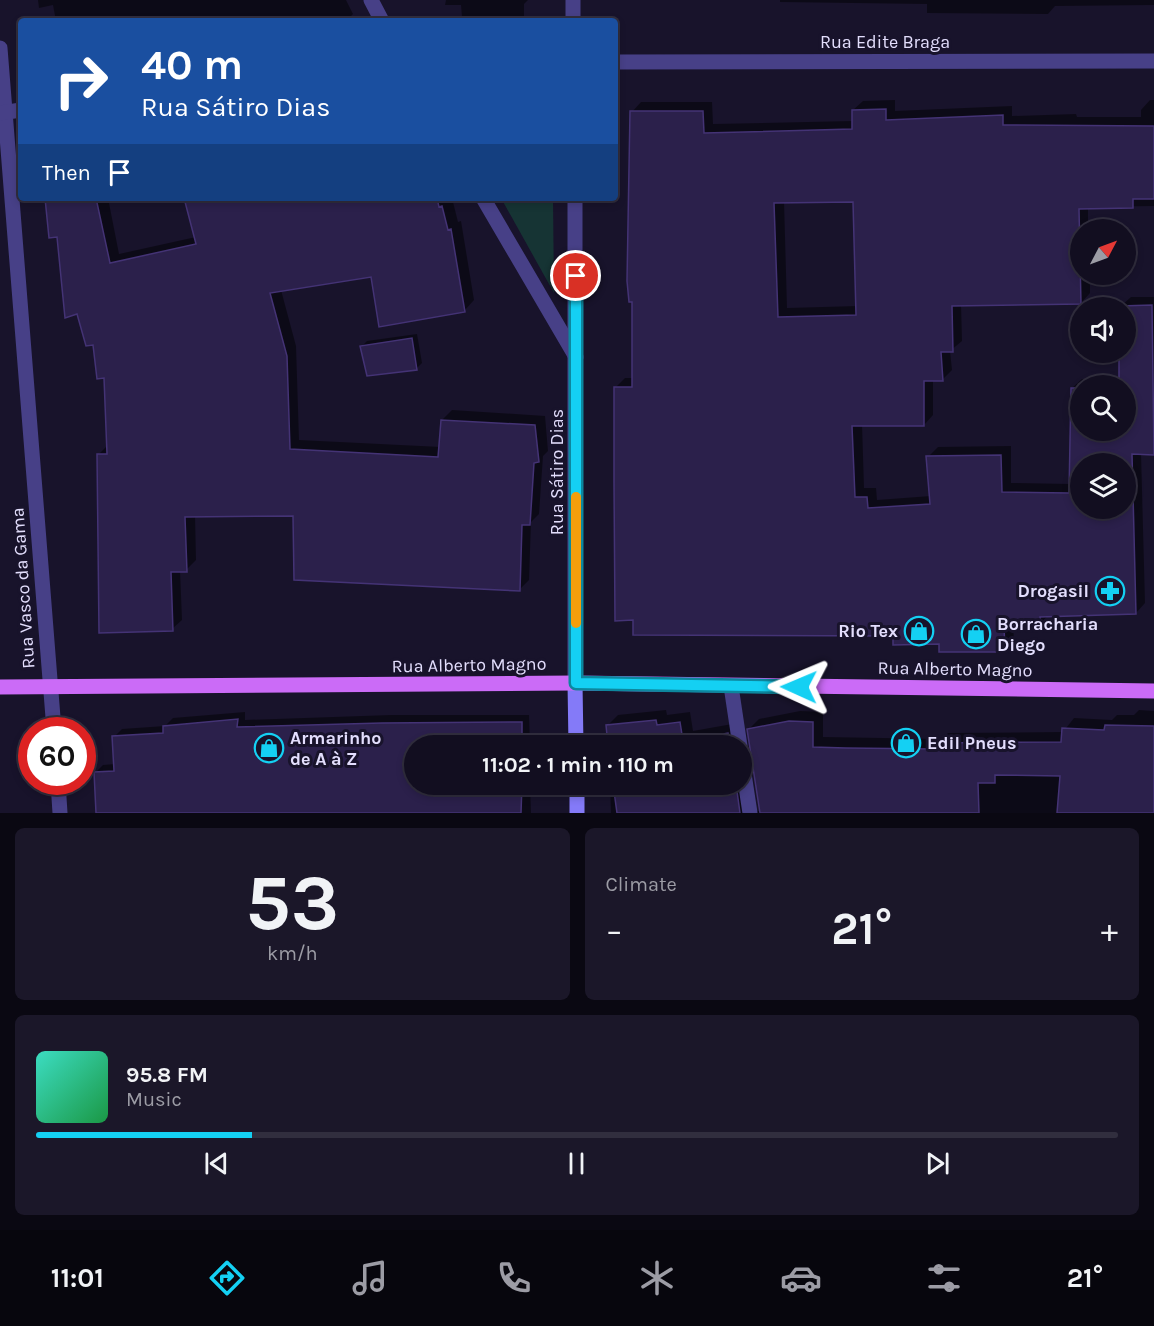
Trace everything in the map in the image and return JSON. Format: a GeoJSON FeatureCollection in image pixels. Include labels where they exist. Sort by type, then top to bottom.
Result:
{"type":"FeatureCollection","features":[{"type":"Feature","properties":{"kind":"main road","name":"Rua Alberto Magno"},"geometry":{"type":"LineString","coordinates":[[0,687],[576,683],[1154,691]]}},
{"type":"Feature","properties":{"kind":"street"},"geometry":{"type":"LineString","coordinates":[[371,0],[380,18]]}},
{"type":"Feature","properties":{"kind":"street"},"geometry":{"type":"LineString","coordinates":[[573,0],[573,18]]}},
{"type":"Feature","properties":{"kind":"street","name":"Rua Vasco da Gama"},"geometry":{"type":"LineString","coordinates":[[0,48],[9,112],[53,717]]}},
{"type":"Feature","properties":{"kind":"street","name":"Rua Edite Braga"},"geometry":{"type":"LineString","coordinates":[[618,62],[1154,61]]}},
{"type":"Feature","properties":{"kind":"street"},"geometry":{"type":"LineString","coordinates":[[485,201],[576,357]]}},
{"type":"Feature","properties":{"kind":"street","name":"Rua Sátiro Dias"},"geometry":{"type":"LineString","coordinates":[[575,201],[576,735]]}},
{"type":"Feature","properties":{"kind":"street"},"geometry":{"type":"LineString","coordinates":[[731,686],[738,735]]}},
{"type":"Feature","properties":{"kind":"street"},"geometry":{"type":"LineString","coordinates":[[59,795],[60,813]]}},
{"type":"Feature","properties":{"kind":"street"},"geometry":{"type":"LineString","coordinates":[[577,795],[577,813]]}},
{"type":"Feature","properties":{"kind":"street"},"geometry":{"type":"LineString","coordinates":[[747,795],[750,813]]}},
{"type":"Feature","properties":{"kind":"green space"},"geometry":{"type":"Polygon","coordinates":[[[503,201],[553,201],[554,293],[503,201]]]}},
{"type":"Feature","properties":{"kind":"building"},"geometry":{"type":"Polygon","coordinates":[[[886,109],[886,120],[1003,115],[1003,125],[1154,126],[1154,199],[1133,199],[1133,208],[1079,209],[1079,219],[1070,219],[1070,285],[1081,285],[1081,297],[1070,297],[1070,304],[952,306],[953,352],[941,352],[943,381],[924,381],[924,426],[852,426],[855,497],[867,497],[868,508],[930,504],[926,456],[1001,455],[1002,492],[1069,493],[1070,440],[1136,441],[1136,375],[1119,375],[1119,363],[1136,363],[1136,305],[1152,305],[1154,455],[1070,453],[1070,519],[1134,519],[1136,614],[1040,617],[1041,625],[1004,626],[1005,652],[939,652],[939,644],[893,645],[893,636],[633,635],[633,620],[615,621],[614,387],[632,387],[632,302],[629,302],[627,281],[630,111],[703,111],[704,133],[852,129],[852,110],[886,109]],[[853,202],[774,203],[778,317],[856,315],[853,202]]]}},
{"type":"Feature","properties":{"kind":"building"},"geometry":{"type":"Polygon","coordinates":[[[45,201],[97,201],[110,263],[196,244],[185,201],[438,201],[439,207],[442,206],[448,230],[451,229],[465,312],[379,327],[371,277],[270,293],[287,356],[290,449],[438,457],[441,420],[535,425],[539,462],[534,463],[530,525],[522,525],[520,591],[294,580],[293,516],[185,517],[187,572],[171,572],[173,631],[99,633],[97,454],[107,454],[104,378],[97,379],[93,345],[86,346],[77,314],[65,318],[57,237],[49,238],[45,201]]]}},
{"type":"Feature","properties":{"kind":"building"},"geometry":{"type":"Polygon","coordinates":[[[412,338],[417,370],[367,376],[360,346],[412,338]]]}},
{"type":"Feature","properties":{"kind":"building"},"geometry":{"type":"Polygon","coordinates":[[[238,719],[237,727],[522,722],[522,735],[404,735],[404,795],[522,795],[521,813],[96,813],[96,772],[114,771],[112,736],[163,733],[163,726],[238,719]]]}},
{"type":"Feature","properties":{"kind":"building"},"geometry":{"type":"Polygon","coordinates":[[[656,720],[657,725],[680,722],[682,735],[607,735],[606,725],[656,720]]]}},
{"type":"Feature","properties":{"kind":"building"},"geometry":{"type":"Polygon","coordinates":[[[789,721],[813,722],[813,747],[936,749],[936,743],[1061,742],[1062,728],[1104,730],[1105,725],[1154,726],[1154,813],[1057,813],[1060,776],[995,775],[995,783],[978,783],[979,813],[760,813],[752,761],[752,735],[748,735],[747,729],[789,721]]]}},
{"type":"Feature","properties":{"kind":"building"},"geometry":{"type":"Polygon","coordinates":[[[615,795],[738,795],[740,813],[617,813],[615,795]]]}},
{"type":"Feature","properties":{"kind":"slow traffic"},"geometry":{"type":"LineString","coordinates":[[576,497],[576,623]]}},
{"type":"Feature","properties":{"kind":"place","name":"Drogasil"},"geometry":{"type":"Point","coordinates":[1110,591]}},
{"type":"Feature","properties":{"kind":"place","name":"Rio Tex"},"geometry":{"type":"Point","coordinates":[919,631]}},
{"type":"Feature","properties":{"kind":"place","name":"Borracharia Diego"},"geometry":{"type":"Point","coordinates":[976,634]}},
{"type":"Feature","properties":{"kind":"place","name":"Edil Pneus"},"geometry":{"type":"Point","coordinates":[906,743]}},
{"type":"Feature","properties":{"kind":"place","name":"Armarinho de A à Z"},"geometry":{"type":"Point","coordinates":[269,748]}},
{"type":"Feature","properties":{"kind":"route"},"geometry":{"type":"LineString","coordinates":[[576,276],[576,683],[799,687]]}}]}
